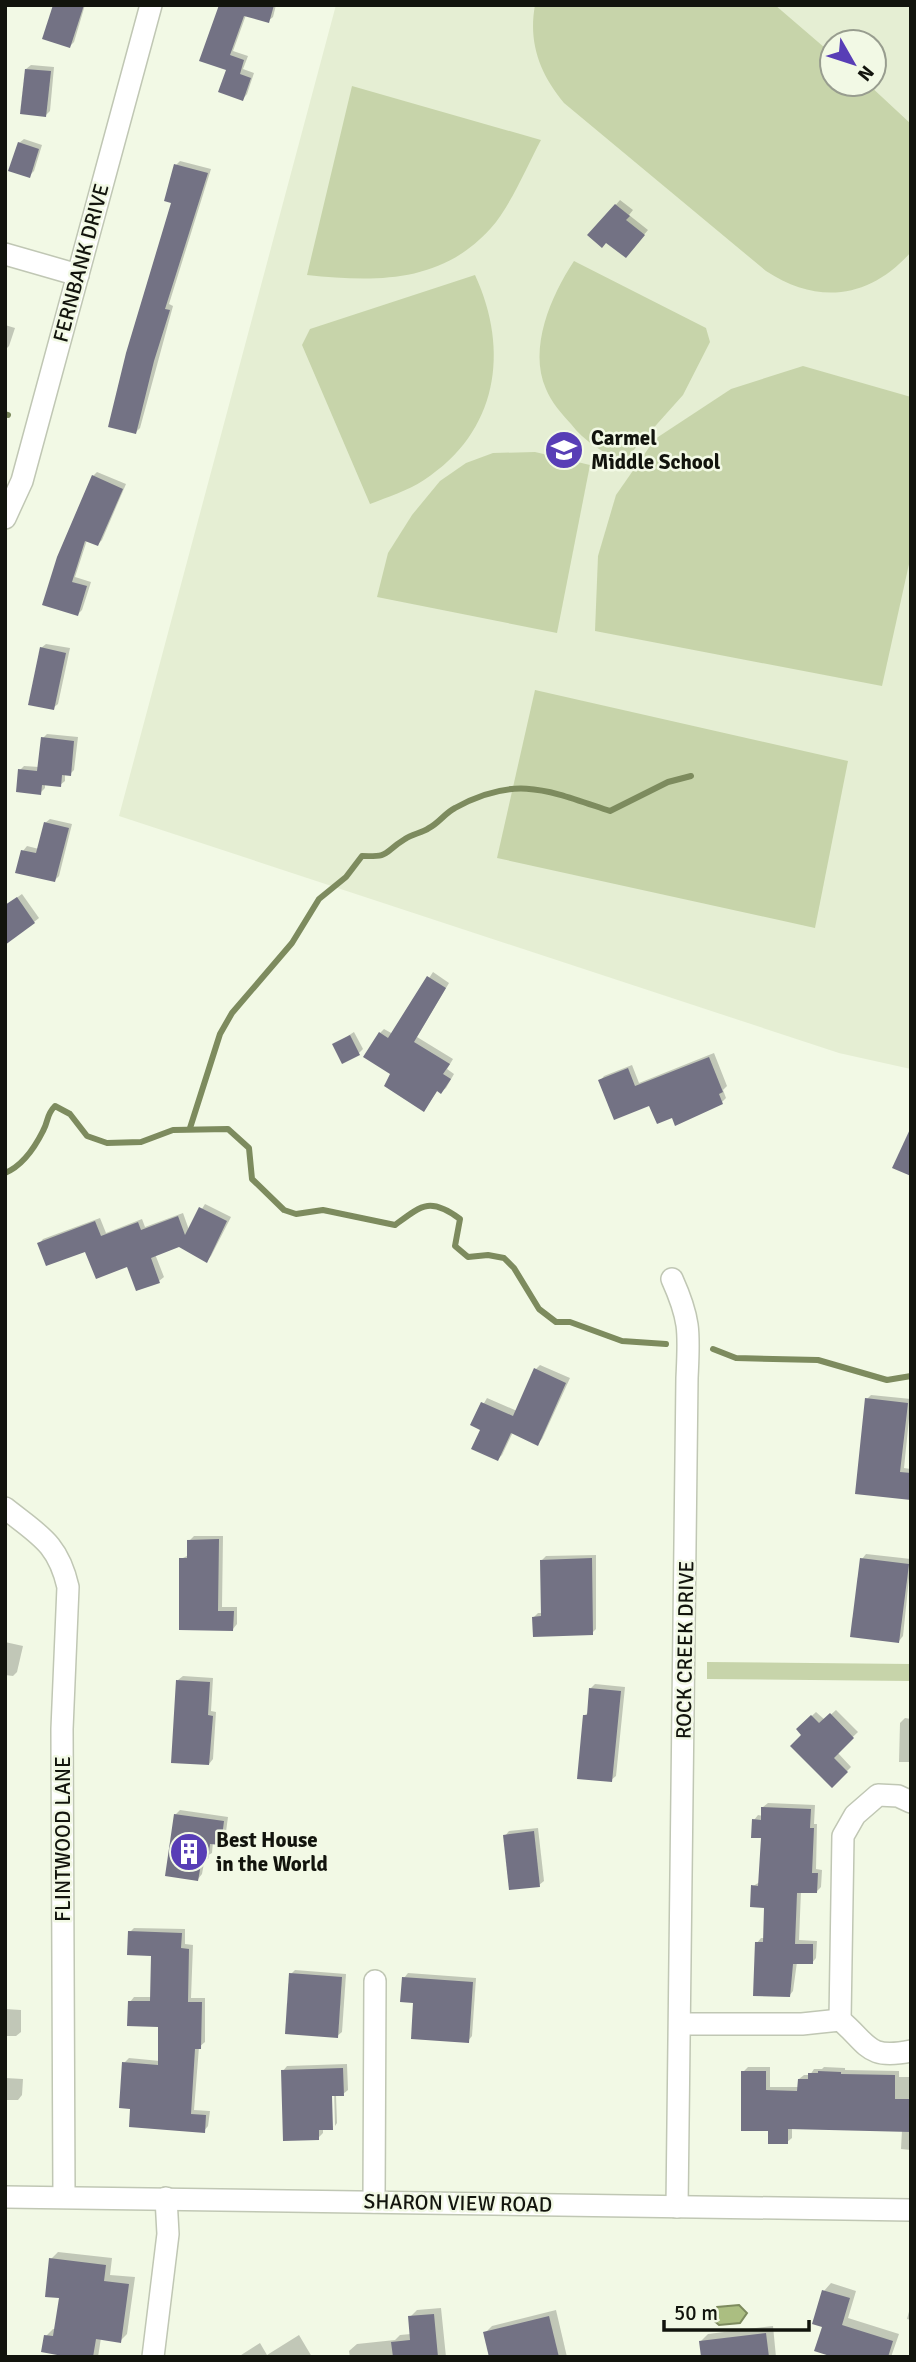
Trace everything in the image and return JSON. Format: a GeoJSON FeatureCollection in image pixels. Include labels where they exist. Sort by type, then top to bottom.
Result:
{"type":"FeatureCollection","features":[{"type":"Feature","properties":{"kind":"street","name":"FERNBANK DRIVE"},"geometry":{"type":"LineString","coordinates":[[5,518],[22,481],[151,5]]}},
{"type":"Feature","properties":{"kind":"street"},"geometry":{"type":"LineString","coordinates":[[5,254],[78,275]]}},
{"type":"Feature","properties":{"kind":"street","name":"ROCK CREEK DRIVE"},"geometry":{"type":"LineString","coordinates":[[672,1279],[685,1308],[689,1328],[677,2207]]}},
{"type":"Feature","properties":{"kind":"street","name":"FLINTWOOD LANE"},"geometry":{"type":"LineString","coordinates":[[5,1508],[54,1548],[64,1566],[68,1587],[62,1729],[64,2197]]}},
{"type":"Feature","properties":{"kind":"street"},"geometry":{"type":"LineString","coordinates":[[911,1802],[898,1796],[878,1796],[855,1815],[843,1836],[840,2020],[865,2046],[886,2054],[911,2051]]}},
{"type":"Feature","properties":{"kind":"street"},"geometry":{"type":"LineString","coordinates":[[374,2202],[375,1981]]}},
{"type":"Feature","properties":{"kind":"street"},"geometry":{"type":"LineString","coordinates":[[680,2024],[802,2024],[840,2020]]}},
{"type":"Feature","properties":{"kind":"street","name":"SHARON VIEW ROAD"},"geometry":{"type":"LineString","coordinates":[[5,2197],[911,2210]]}},
{"type":"Feature","properties":{"kind":"street"},"geometry":{"type":"LineString","coordinates":[[153,2357],[168,2234],[166,2198]]}},
{"type":"Feature","properties":{"kind":"shaded area","name":"Carmel Middle School"},"geometry":{"type":"Polygon","coordinates":[[[336,5],[911,5],[911,1069],[839,1053],[119,816],[336,5]]]}},
{"type":"Feature","properties":{"kind":"shaded area"},"geometry":{"type":"Polygon","coordinates":[[[535,5],[775,5],[818,42],[818,98],[883,98],[911,124],[911,252],[878,280],[842,292],[805,289],[766,271],[564,103],[542,69],[535,45],[535,5]]]}},
{"type":"Feature","properties":{"kind":"shaded area"},"geometry":{"type":"Polygon","coordinates":[[[352,86],[541,140],[505,209],[491,228],[472,246],[451,260],[406,275],[382,278],[307,275],[352,86]]]}},
{"type":"Feature","properties":{"kind":"shaded area"},"geometry":{"type":"Polygon","coordinates":[[[574,261],[706,328],[710,342],[683,395],[624,461],[595,446],[576,430],[551,399],[541,373],[541,340],[550,306],[574,261]]]}},
{"type":"Feature","properties":{"kind":"shaded area"},"geometry":{"type":"Polygon","coordinates":[[[475,275],[486,304],[494,361],[482,414],[468,438],[449,461],[418,484],[370,504],[302,345],[310,329],[475,275]]]}},
{"type":"Feature","properties":{"kind":"shaded area"},"geometry":{"type":"Polygon","coordinates":[[[803,366],[911,397],[911,555],[882,686],[595,631],[598,556],[616,495],[655,439],[731,389],[803,366]]]}},
{"type":"Feature","properties":{"kind":"shaded area"},"geometry":{"type":"Polygon","coordinates":[[[535,452],[590,465],[557,633],[377,597],[388,553],[412,515],[440,481],[466,463],[493,453],[535,452]]]}},
{"type":"Feature","properties":{"kind":"shaded area"},"geometry":{"type":"Polygon","coordinates":[[[535,690],[848,761],[815,928],[497,858],[535,690]]]}},
{"type":"Feature","properties":{"kind":"shaded area"},"geometry":{"type":"Polygon","coordinates":[[[707,1662],[911,1664],[911,1681],[707,1679],[707,1662]]]}},
{"type":"Feature","properties":{"kind":"shaded area"},"geometry":{"type":"Polygon","coordinates":[[[739,2305],[747,2313],[740,2323],[719,2325],[711,2318],[717,2307],[739,2305]]]}},
{"type":"Feature","properties":{"kind":"building"},"geometry":{"type":"Polygon","coordinates":[[[53,5],[84,5],[70,48],[42,39],[53,5]]]}},
{"type":"Feature","properties":{"kind":"building"},"geometry":{"type":"Polygon","coordinates":[[[219,5],[274,5],[269,23],[244,16],[230,55],[244,60],[240,74],[251,78],[243,101],[218,92],[226,70],[199,61],[219,5]]]}},
{"type":"Feature","properties":{"kind":"building"},"geometry":{"type":"Polygon","coordinates":[[[25,69],[51,71],[46,117],[20,114],[25,69]]]}},
{"type":"Feature","properties":{"kind":"building"},"geometry":{"type":"Polygon","coordinates":[[[18,142],[39,149],[30,178],[8,171],[18,142]]]}},
{"type":"Feature","properties":{"kind":"building"},"geometry":{"type":"Polygon","coordinates":[[[174,164],[208,173],[165,309],[170,310],[136,434],[108,427],[126,353],[171,203],[164,201],[174,164]]]}},
{"type":"Feature","properties":{"kind":"building"},"geometry":{"type":"Polygon","coordinates":[[[615,204],[630,216],[626,220],[645,235],[626,258],[606,243],[602,248],[587,235],[615,204]]]}},
{"type":"Feature","properties":{"kind":"building"},"geometry":{"type":"Polygon","coordinates":[[[92,475],[123,489],[98,546],[85,541],[72,582],[87,586],[78,616],[42,605],[57,557],[92,475]]]}},
{"type":"Feature","properties":{"kind":"building"},"geometry":{"type":"Polygon","coordinates":[[[40,647],[66,653],[54,710],[28,705],[40,647]]]}},
{"type":"Feature","properties":{"kind":"building"},"geometry":{"type":"Polygon","coordinates":[[[41,737],[74,741],[71,776],[62,775],[61,787],[42,785],[41,795],[16,792],[18,769],[37,771],[41,737]]]}},
{"type":"Feature","properties":{"kind":"building"},"geometry":{"type":"Polygon","coordinates":[[[44,822],[69,828],[55,882],[15,873],[21,850],[36,853],[44,822]]]}},
{"type":"Feature","properties":{"kind":"building"},"geometry":{"type":"Polygon","coordinates":[[[17,897],[35,923],[5,945],[5,905],[17,897]]]}},
{"type":"Feature","properties":{"kind":"building"},"geometry":{"type":"Polygon","coordinates":[[[427,976],[446,988],[414,1042],[450,1064],[443,1074],[451,1079],[441,1094],[437,1091],[424,1112],[384,1086],[390,1074],[363,1057],[379,1032],[388,1038],[427,976]]]}},
{"type":"Feature","properties":{"kind":"building"},"geometry":{"type":"Polygon","coordinates":[[[350,1035],[360,1055],[342,1064],[332,1044],[350,1035]]]}},
{"type":"Feature","properties":{"kind":"building"},"geometry":{"type":"Polygon","coordinates":[[[709,1057],[723,1092],[719,1094],[723,1104],[675,1126],[672,1118],[657,1124],[649,1106],[614,1120],[598,1080],[628,1068],[635,1086],[709,1057]]]}},
{"type":"Feature","properties":{"kind":"building"},"geometry":{"type":"Polygon","coordinates":[[[911,1127],[911,1176],[892,1168],[911,1127]]]}},
{"type":"Feature","properties":{"kind":"building"},"geometry":{"type":"Polygon","coordinates":[[[199,1207],[227,1221],[207,1263],[179,1247],[151,1258],[160,1283],[136,1291],[127,1267],[96,1279],[85,1252],[46,1266],[37,1243],[95,1221],[101,1236],[138,1222],[141,1230],[178,1216],[185,1235],[199,1207]]]}},
{"type":"Feature","properties":{"kind":"building"},"geometry":{"type":"Polygon","coordinates":[[[534,1368],[566,1383],[538,1446],[511,1433],[498,1461],[471,1449],[480,1430],[470,1425],[481,1402],[513,1416],[534,1368]]]}},
{"type":"Feature","properties":{"kind":"building"},"geometry":{"type":"Polygon","coordinates":[[[865,1398],[908,1403],[900,1472],[911,1473],[911,1500],[855,1494],[865,1398]]]}},
{"type":"Feature","properties":{"kind":"building"},"geometry":{"type":"Polygon","coordinates":[[[219,1539],[218,1611],[234,1611],[233,1631],[179,1630],[179,1558],[187,1558],[187,1540],[219,1539]]]}},
{"type":"Feature","properties":{"kind":"building"},"geometry":{"type":"Polygon","coordinates":[[[592,1558],[593,1635],[533,1637],[532,1617],[541,1616],[540,1560],[592,1558]]]}},
{"type":"Feature","properties":{"kind":"building"},"geometry":{"type":"Polygon","coordinates":[[[860,1558],[909,1564],[899,1643],[850,1637],[860,1558]]]}},
{"type":"Feature","properties":{"kind":"building"},"geometry":{"type":"Polygon","coordinates":[[[176,1680],[210,1682],[208,1715],[213,1716],[209,1765],[171,1763],[176,1680]]]}},
{"type":"Feature","properties":{"kind":"building"},"geometry":{"type":"Polygon","coordinates":[[[589,1688],[621,1691],[612,1782],[577,1779],[583,1715],[587,1715],[589,1688]]]}},
{"type":"Feature","properties":{"kind":"building"},"geometry":{"type":"Polygon","coordinates":[[[830,1713],[854,1738],[834,1758],[848,1772],[832,1788],[790,1746],[801,1735],[796,1729],[811,1715],[819,1723],[830,1713]]]}},
{"type":"Feature","properties":{"kind":"building"},"geometry":{"type":"Polygon","coordinates":[[[761,1807],[811,1809],[810,1828],[814,1828],[812,1873],[818,1873],[817,1893],[797,1893],[795,1944],[813,1944],[813,1964],[793,1964],[790,1997],[753,1996],[755,1942],[763,1942],[764,1908],[750,1907],[751,1885],[758,1886],[761,1838],[751,1838],[752,1819],[761,1820],[761,1807]]]}},
{"type":"Feature","properties":{"kind":"building","name":"Best House in the World"},"geometry":{"type":"Polygon","coordinates":[[[174,1814],[224,1821],[221,1845],[210,1844],[208,1859],[202,1858],[198,1881],[165,1876],[174,1814]]]}},
{"type":"Feature","properties":{"kind":"building"},"geometry":{"type":"Polygon","coordinates":[[[534,1831],[540,1887],[509,1890],[503,1835],[534,1831]]]}},
{"type":"Feature","properties":{"kind":"building"},"geometry":{"type":"Polygon","coordinates":[[[128,1931],[182,1933],[181,1948],[189,1949],[188,2002],[202,2002],[201,2049],[195,2049],[191,2114],[206,2115],[205,2133],[129,2127],[130,2109],[119,2108],[122,2062],[158,2065],[158,2027],[127,2026],[128,2001],[150,2001],[151,1956],[127,1955],[128,1931]]]}},
{"type":"Feature","properties":{"kind":"building"},"geometry":{"type":"Polygon","coordinates":[[[289,1973],[342,1977],[338,2038],[285,2034],[289,1973]]]}},
{"type":"Feature","properties":{"kind":"building"},"geometry":{"type":"Polygon","coordinates":[[[402,1977],[473,1982],[469,2043],[411,2039],[413,2003],[400,2002],[402,1977]]]}},
{"type":"Feature","properties":{"kind":"building"},"geometry":{"type":"Polygon","coordinates":[[[343,2068],[344,2096],[332,2096],[333,2130],[319,2130],[319,2140],[283,2141],[281,2070],[343,2068]]]}},
{"type":"Feature","properties":{"kind":"building"},"geometry":{"type":"Polygon","coordinates":[[[741,2071],[766,2071],[766,2090],[797,2091],[798,2079],[808,2079],[808,2073],[818,2071],[895,2075],[895,2099],[911,2099],[911,2132],[788,2129],[788,2144],[768,2144],[768,2131],[741,2131],[741,2071]]]}},
{"type":"Feature","properties":{"kind":"building"},"geometry":{"type":"Polygon","coordinates":[[[49,2258],[106,2265],[104,2281],[129,2284],[121,2343],[96,2339],[93,2357],[68,2357],[41,2352],[44,2335],[53,2336],[59,2298],[45,2297],[49,2258]]]}},
{"type":"Feature","properties":{"kind":"building"},"geometry":{"type":"Polygon","coordinates":[[[822,2290],[850,2298],[842,2325],[893,2341],[888,2357],[833,2357],[814,2351],[822,2327],[812,2324],[822,2290]]]}},
{"type":"Feature","properties":{"kind":"building"},"geometry":{"type":"Polygon","coordinates":[[[434,2314],[438,2357],[393,2357],[391,2342],[410,2340],[408,2316],[434,2314]]]}},
{"type":"Feature","properties":{"kind":"building"},"geometry":{"type":"Polygon","coordinates":[[[549,2316],[559,2357],[489,2357],[483,2332],[549,2316]]]}},
{"type":"Feature","properties":{"kind":"building"},"geometry":{"type":"Polygon","coordinates":[[[766,2333],[769,2357],[701,2357],[699,2341],[766,2333]]]}},
{"type":"Feature","properties":{"kind":"waterway"},"geometry":{"type":"LineString","coordinates":[[190,1128],[220,1034],[232,1013],[292,943],[319,899],[346,877],[362,856],[386,853],[408,837],[433,826],[455,808],[496,791],[532,789],[550,792],[610,811],[668,782],[691,776]]}},
{"type":"Feature","properties":{"kind":"waterway"},"geometry":{"type":"LineString","coordinates":[[5,1173],[17,1166],[32,1149],[55,1106],[70,1114],[87,1136],[107,1143],[141,1142],[173,1130],[228,1129],[249,1148],[252,1179],[284,1210],[296,1214],[323,1210],[395,1225],[426,1206],[441,1208],[460,1219],[455,1246],[468,1257],[488,1255],[504,1258],[514,1268],[539,1309],[556,1322],[570,1322],[622,1341],[666,1344]]}},
{"type":"Feature","properties":{"kind":"waterway"},"geometry":{"type":"LineString","coordinates":[[713,1349],[736,1358],[818,1360],[887,1380],[911,1376]]}},
{"type":"Feature","properties":{"kind":"place","name":"Carmel Middle School"},"geometry":{"type":"Point","coordinates":[564,450]}},
{"type":"Feature","properties":{"kind":"place","name":"Best House in the World"},"geometry":{"type":"Point","coordinates":[189,1852]}}]}
